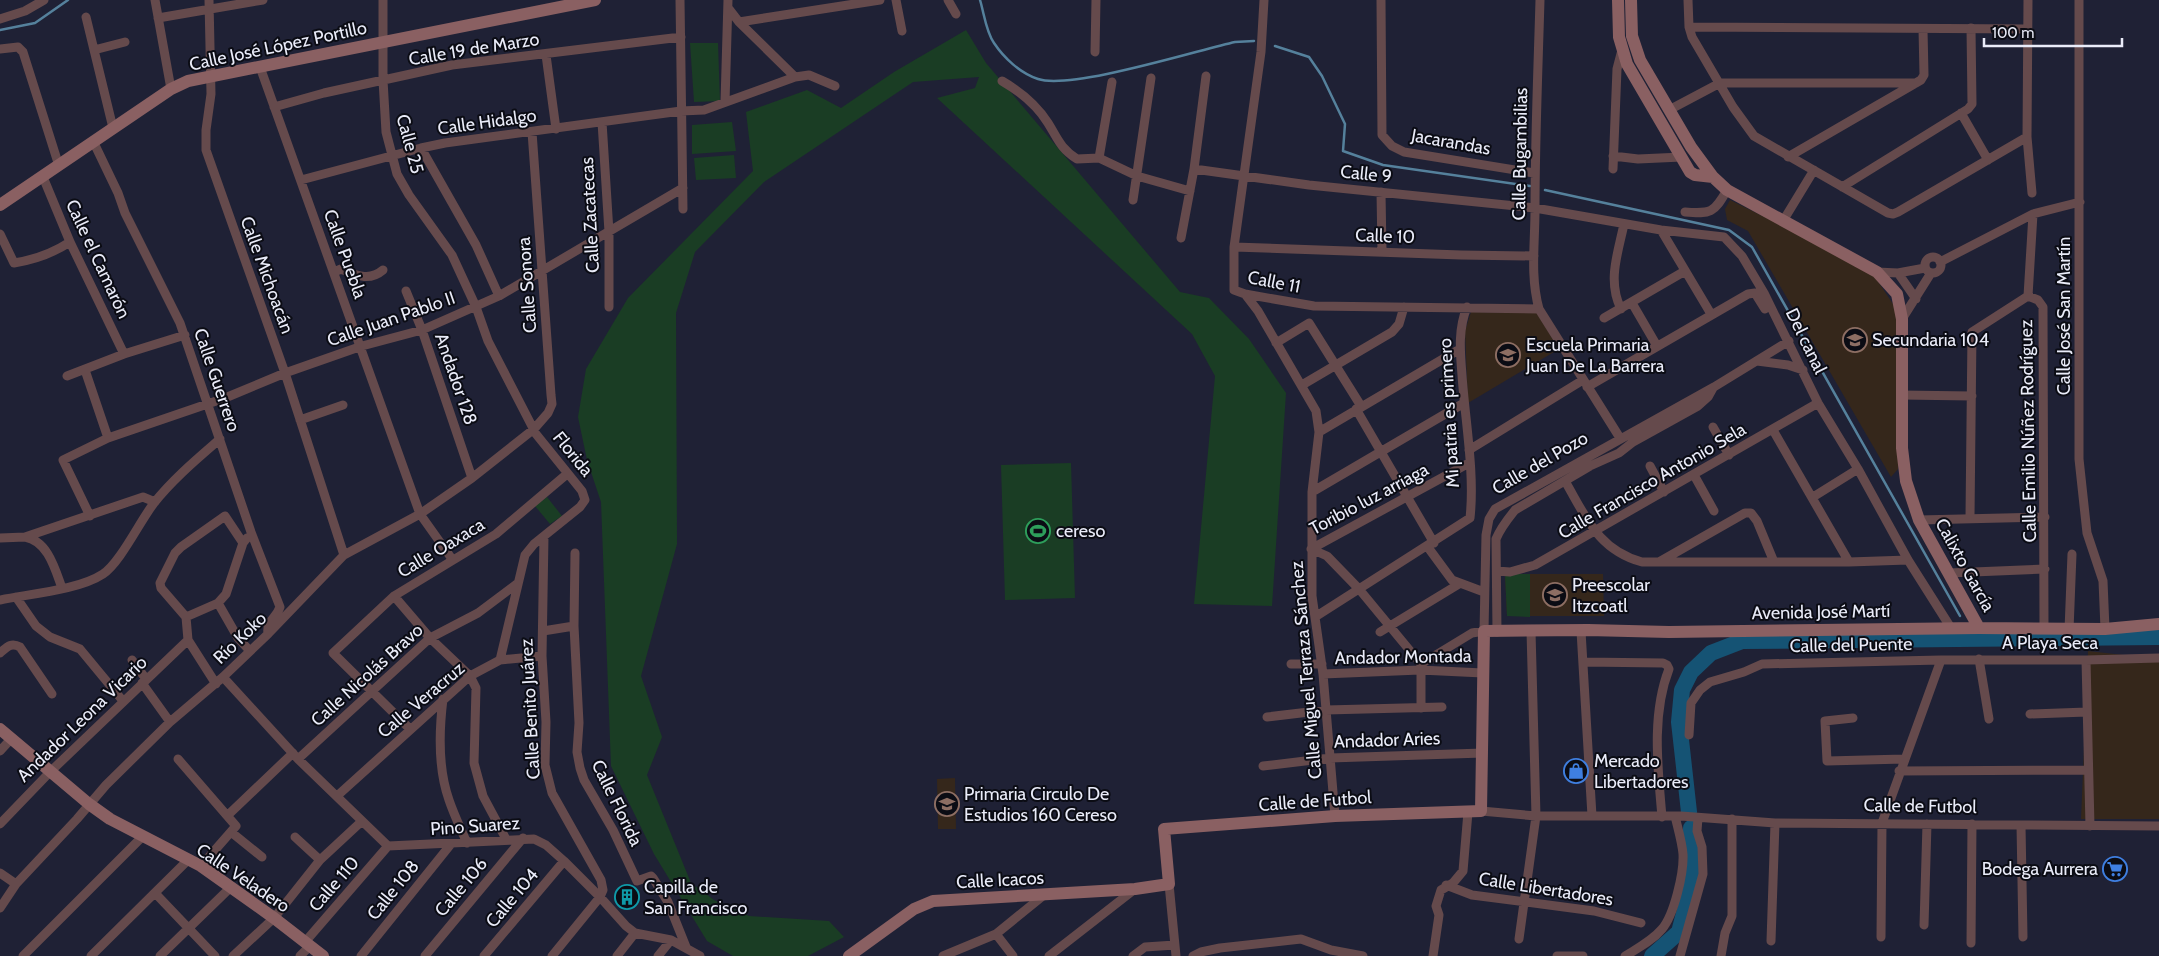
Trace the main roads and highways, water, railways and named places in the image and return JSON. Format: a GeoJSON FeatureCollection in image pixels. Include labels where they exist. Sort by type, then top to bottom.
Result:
{"type":"FeatureCollection","features":[{"type":"Feature","properties":{"kind":"main road","name":"Calle José López Portillo"},"geometry":{"type":"LineString","coordinates":[[0,205],[171,89],[188,82],[383,43],[560,3],[595,0]]}},
{"type":"Feature","properties":{"kind":"main road"},"geometry":{"type":"LineString","coordinates":[[1618,0],[1622,50],[1627,64],[1690,172],[1696,175],[1713,177]]}},
{"type":"Feature","properties":{"kind":"main road"},"geometry":{"type":"LineString","coordinates":[[1631,0],[1630,25],[1640,60],[1691,147],[1713,177]]}},
{"type":"Feature","properties":{"kind":"main road","name":"Calixto García"},"geometry":{"type":"LineString","coordinates":[[1713,177],[1727,190],[1877,272],[1897,294],[1902,319],[1902,448],[1906,480],[1919,520],[1979,628]]}},
{"type":"Feature","properties":{"kind":"main road","name":"Avenida José Martí"},"geometry":{"type":"LineString","coordinates":[[1484,632],[1581,630],[1669,632],[1951,628],[2044,628],[2069,630],[2159,624]]}},
{"type":"Feature","properties":{"kind":"main road","name":"Calle del Pozo"},"geometry":{"type":"LineString","coordinates":[[1475,811],[1483,753],[1484,632]]}},
{"type":"Feature","properties":{"kind":"main road","name":"Calle Veladero"},"geometry":{"type":"LineString","coordinates":[[0,729],[88,804],[142,837],[201,866],[274,918],[322,956]]}},
{"type":"Feature","properties":{"kind":"main road","name":"Calle de Futbol"},"geometry":{"type":"LineString","coordinates":[[1169,884],[1164,829],[1335,816],[1475,811]]}},
{"type":"Feature","properties":{"kind":"main road","name":"Calle Icacos"},"geometry":{"type":"LineString","coordinates":[[849,956],[914,908],[933,901],[1135,889],[1169,884]]}},
{"type":"Feature","properties":{"kind":"waterway"},"geometry":{"type":"LineString","coordinates":[[0,30],[35,23],[68,0]]}},
{"type":"Feature","properties":{"kind":"waterway"},"geometry":{"type":"LineString","coordinates":[[980,0],[991,39],[998,49],[1019,69],[1038,79],[1054,81],[1077,79],[1164,61],[1235,42],[1254,41]]}},
{"type":"Feature","properties":{"kind":"waterway"},"geometry":{"type":"LineString","coordinates":[[1275,46],[1309,57],[1322,76],[1345,124],[1343,151],[1383,165],[1530,186]]}},
{"type":"Feature","properties":{"kind":"waterway"},"geometry":{"type":"LineString","coordinates":[[1545,190],[1729,230],[1752,247],[1960,616]]}},
{"type":"Feature","properties":{"kind":"waterway"},"geometry":{"type":"LineString","coordinates":[[1689,812],[1679,722],[1682,690],[1691,672],[1711,653],[1742,641],[2159,637]]}},
{"type":"Feature","properties":{"kind":"waterway"},"geometry":{"type":"LineString","coordinates":[[1652,956],[1679,932],[1691,887],[1691,828]]}},
{"type":"Feature","properties":{"kind":"place","name":"Secundaria 104"},"geometry":{"type":"Point","coordinates":[1855,340]}},
{"type":"Feature","properties":{"kind":"place","name":"Escuela Primaria Juan De La Barrera"},"geometry":{"type":"Point","coordinates":[1508,355]}},
{"type":"Feature","properties":{"kind":"place","name":"cereso"},"geometry":{"type":"Point","coordinates":[1038,531]}},
{"type":"Feature","properties":{"kind":"place","name":"Preescolar Itzcoatl"},"geometry":{"type":"Point","coordinates":[1555,595]}},
{"type":"Feature","properties":{"kind":"place","name":"Mercado Libertadores"},"geometry":{"type":"Point","coordinates":[1576,771]}},
{"type":"Feature","properties":{"kind":"place","name":"Primaria Circulo De Estudios 160 Cereso"},"geometry":{"type":"Point","coordinates":[947,804]}},
{"type":"Feature","properties":{"kind":"place","name":"Bodega Aurrera"},"geometry":{"type":"Point","coordinates":[2115,869]}},
{"type":"Feature","properties":{"kind":"place","name":"Capilla de San Francisco"},"geometry":{"type":"Point","coordinates":[627,897]}}]}
